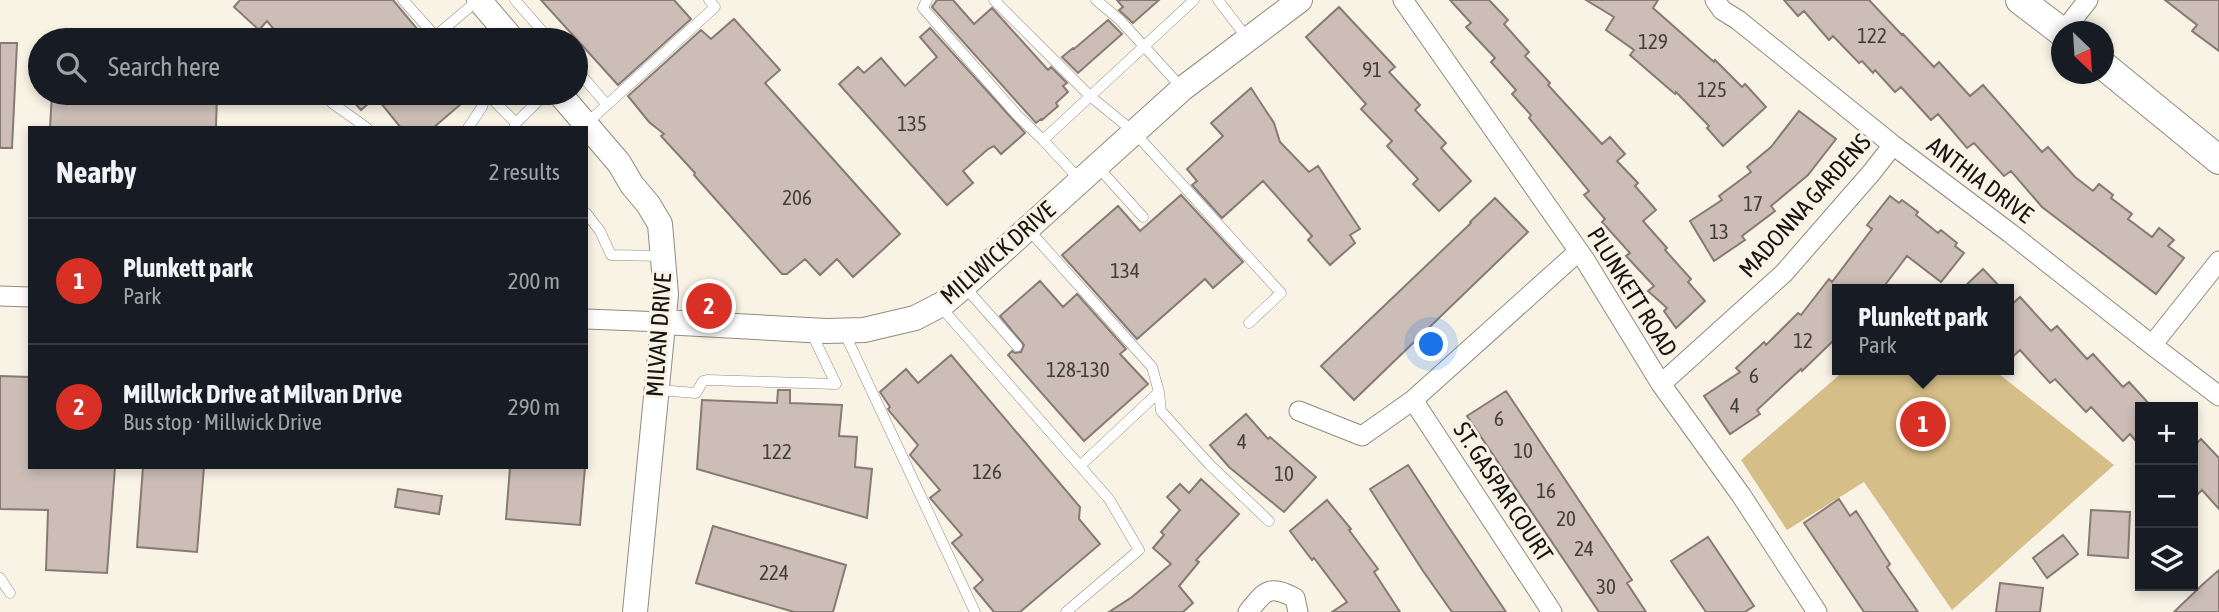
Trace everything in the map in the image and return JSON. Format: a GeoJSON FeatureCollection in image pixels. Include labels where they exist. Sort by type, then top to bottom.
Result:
{"type":"FeatureCollection","features":[{"type":"Feature","properties":{"kind":"main road"},"geometry":{"type":"LineString","coordinates":[[2020,0],[2051,24]]}},
{"type":"Feature","properties":{"kind":"main road"},"geometry":{"type":"LineString","coordinates":[[2114,73],[2219,160]]}},
{"type":"Feature","properties":{"kind":"street"},"geometry":{"type":"LineString","coordinates":[[479,0],[503,28]]}},
{"type":"Feature","properties":{"kind":"street","name":"MILLWICK DRIVE"},"geometry":{"type":"LineString","coordinates":[[588,319],[844,331],[884,327],[915,318],[940,305],[964,286],[1182,89],[1300,0]]}},
{"type":"Feature","properties":{"kind":"street","name":"PLUNKETT ROAD"},"geometry":{"type":"LineString","coordinates":[[1403,0],[1579,251],[1661,384],[1741,495],[1817,612]]}},
{"type":"Feature","properties":{"kind":"street","name":"ANTHIA DRIVE"},"geometry":{"type":"LineString","coordinates":[[1715,0],[1723,10],[1893,145],[2219,396]]}},
{"type":"Feature","properties":{"kind":"street"},"geometry":{"type":"LineString","coordinates":[[2071,21],[2088,0]]}},
{"type":"Feature","properties":{"kind":"street","name":"MILVAN DRIVE"},"geometry":{"type":"LineString","coordinates":[[569,105],[586,124]]}},
{"type":"Feature","properties":{"kind":"street","name":"MILVAN DRIVE"},"geometry":{"type":"LineString","coordinates":[[588,126],[619,163],[660,224],[664,256],[667,294],[635,612]]}},
{"type":"Feature","properties":{"kind":"street","name":"MADONNA GARDENS"},"geometry":{"type":"LineString","coordinates":[[1661,384],[1784,273],[1893,145]]}},
{"type":"Feature","properties":{"kind":"street"},"geometry":{"type":"LineString","coordinates":[[1299,411],[1362,436],[1413,400],[1579,251]]}},
{"type":"Feature","properties":{"kind":"street"},"geometry":{"type":"LineString","coordinates":[[2151,345],[2219,261]]}},
{"type":"Feature","properties":{"kind":"street"},"geometry":{"type":"LineString","coordinates":[[0,296],[28,297]]}},
{"type":"Feature","properties":{"kind":"street","name":"ST. GASPAR COURT"},"geometry":{"type":"LineString","coordinates":[[1413,400],[1552,612]]}},
{"type":"Feature","properties":{"kind":"street"},"geometry":{"type":"LineString","coordinates":[[1248,612],[1261,595],[1272,590],[1295,598],[1298,612]]}},
{"type":"Feature","properties":{"kind":"lane"},"geometry":{"type":"LineString","coordinates":[[403,0],[426,28]]}},
{"type":"Feature","properties":{"kind":"lane"},"geometry":{"type":"LineString","coordinates":[[447,28],[479,0]]}},
{"type":"Feature","properties":{"kind":"lane"},"geometry":{"type":"LineString","coordinates":[[516,0],[540,28]]}},
{"type":"Feature","properties":{"kind":"lane"},"geometry":{"type":"LineString","coordinates":[[586,124],[715,7],[709,0]]}},
{"type":"Feature","properties":{"kind":"lane"},"geometry":{"type":"LineString","coordinates":[[927,0],[922,8],[1017,116],[1043,140],[1143,218]]}},
{"type":"Feature","properties":{"kind":"lane"},"geometry":{"type":"LineString","coordinates":[[1096,0],[1120,20],[1182,89]]}},
{"type":"Feature","properties":{"kind":"lane"},"geometry":{"type":"LineString","coordinates":[[1043,140],[1194,0]]}},
{"type":"Feature","properties":{"kind":"lane"},"geometry":{"type":"LineString","coordinates":[[1218,0],[1247,38]]}},
{"type":"Feature","properties":{"kind":"lane"},"geometry":{"type":"LineString","coordinates":[[997,1],[1090,96],[1134,132],[1281,293],[1249,323]]}},
{"type":"Feature","properties":{"kind":"lane"},"geometry":{"type":"LineString","coordinates":[[588,83],[607,105]]}},
{"type":"Feature","properties":{"kind":"lane"},"geometry":{"type":"LineString","coordinates":[[335,105],[364,126]]}},
{"type":"Feature","properties":{"kind":"lane"},"geometry":{"type":"LineString","coordinates":[[469,126],[483,105]]}},
{"type":"Feature","properties":{"kind":"lane"},"geometry":{"type":"LineString","coordinates":[[497,105],[515,125],[534,105]]}},
{"type":"Feature","properties":{"kind":"lane"},"geometry":{"type":"LineString","coordinates":[[588,216],[600,231],[611,255],[664,256]]}},
{"type":"Feature","properties":{"kind":"lane"},"geometry":{"type":"LineString","coordinates":[[1027,228],[1152,367],[1161,411],[1209,464],[1269,521]]}},
{"type":"Feature","properties":{"kind":"lane"},"geometry":{"type":"LineString","coordinates":[[964,286],[1017,346]]}},
{"type":"Feature","properties":{"kind":"lane"},"geometry":{"type":"LineString","coordinates":[[940,305],[1109,499],[1139,550],[1066,612]]}},
{"type":"Feature","properties":{"kind":"lane"},"geometry":{"type":"LineString","coordinates":[[657,390],[695,393],[706,380],[836,384],[810,330]]}},
{"type":"Feature","properties":{"kind":"lane"},"geometry":{"type":"LineString","coordinates":[[844,331],[975,612]]}},
{"type":"Feature","properties":{"kind":"lane"},"geometry":{"type":"LineString","coordinates":[[1081,466],[1159,392]]}},
{"type":"Feature","properties":{"kind":"lane"},"geometry":{"type":"LineString","coordinates":[[0,578],[10,593]]}},
{"type":"Feature","properties":{"kind":"shaded area"},"geometry":{"type":"Polygon","coordinates":[[[1839,375],[2000,375],[2114,465],[1952,610],[1864,482],[1787,530],[1741,460],[1839,375]]]}},
{"type":"Feature","properties":{"kind":"building"},"geometry":{"type":"Polygon","coordinates":[[[240,0],[393,0],[416,28],[273,28],[267,21],[261,28],[257,28],[234,7],[240,0]]]}},
{"type":"Feature","properties":{"kind":"building"},"geometry":{"type":"Polygon","coordinates":[[[541,0],[674,0],[691,19],[618,85],[588,52],[588,28],[566,28],[541,0]]]}},
{"type":"Feature","properties":{"kind":"building"},"geometry":{"type":"Polygon","coordinates":[[[937,0],[953,0],[974,24],[992,8],[1048,70],[1051,67],[1067,83],[1063,86],[1068,92],[1056,103],[1058,106],[1036,123],[932,7],[937,0]]]}},
{"type":"Feature","properties":{"kind":"building"},"geometry":{"type":"Polygon","coordinates":[[[1117,0],[1159,0],[1133,23],[1119,10],[1123,7],[1117,0]]]}},
{"type":"Feature","properties":{"kind":"building"},"geometry":{"type":"Polygon","coordinates":[[[1450,0],[1489,0],[1508,20],[1504,24],[1529,52],[1525,56],[1550,83],[1548,85],[1602,144],[1610,137],[1625,154],[1617,161],[1638,183],[1635,186],[1656,210],[1643,221],[1667,248],[1665,250],[1691,279],[1688,282],[1705,301],[1676,328],[1664,311],[1667,308],[1648,291],[1654,286],[1626,256],[1630,253],[1602,222],[1605,219],[1584,195],[1589,191],[1529,118],[1531,115],[1512,94],[1516,90],[1491,62],[1495,58],[1466,27],[1471,23],[1450,0]]]}},
{"type":"Feature","properties":{"kind":"building"},"geometry":{"type":"Polygon","coordinates":[[[1586,0],[1658,0],[1653,8],[1714,62],[1715,60],[1742,87],[1745,84],[1766,107],[1723,146],[1707,128],[1709,126],[1676,92],[1675,94],[1630,55],[1634,50],[1606,30],[1614,17],[1586,0]]]}},
{"type":"Feature","properties":{"kind":"building"},"geometry":{"type":"Polygon","coordinates":[[[1784,0],[1869,0],[1934,67],[1939,62],[1970,96],[1983,85],[2042,152],[2048,147],[2075,177],[2093,191],[2099,184],[2113,195],[2111,198],[2132,214],[2128,219],[2152,237],[2159,228],[2174,240],[2168,246],[2184,258],[2156,294],[2042,207],[2011,171],[2004,176],[1974,143],[1967,148],[1938,114],[1931,120],[1901,87],[1895,92],[1875,70],[1873,73],[1862,61],[1859,63],[1833,36],[1829,40],[1804,11],[1798,16],[1784,0]]]}},
{"type":"Feature","properties":{"kind":"building"},"geometry":{"type":"Polygon","coordinates":[[[2165,0],[2219,0],[2219,51],[2192,31],[2197,25],[2165,0]]]}},
{"type":"Feature","properties":{"kind":"building"},"geometry":{"type":"Polygon","coordinates":[[[1339,7],[1395,67],[1389,72],[1420,105],[1415,110],[1446,143],[1441,148],[1471,181],[1439,211],[1413,184],[1418,179],[1387,146],[1392,141],[1361,109],[1366,104],[1306,37],[1339,7]]]}},
{"type":"Feature","properties":{"kind":"building"},"geometry":{"type":"Polygon","coordinates":[[[734,19],[780,70],[765,83],[900,234],[853,277],[837,259],[820,275],[805,259],[787,274],[782,274],[661,136],[664,134],[649,122],[628,96],[701,30],[711,39],[734,19]]]}},
{"type":"Feature","properties":{"kind":"building"},"geometry":{"type":"Polygon","coordinates":[[[1108,20],[1122,34],[1078,73],[1062,57],[1108,20]]]}},
{"type":"Feature","properties":{"kind":"building"},"geometry":{"type":"Polygon","coordinates":[[[930,28],[1025,133],[1001,154],[994,146],[988,149],[963,171],[973,183],[947,205],[839,84],[858,67],[864,73],[881,58],[905,86],[937,57],[920,37],[930,28]]]}},
{"type":"Feature","properties":{"kind":"building"},"geometry":{"type":"Polygon","coordinates":[[[0,43],[17,43],[12,148],[0,148],[0,43]]]}},
{"type":"Feature","properties":{"kind":"building"},"geometry":{"type":"Polygon","coordinates":[[[1251,88],[1274,123],[1280,142],[1309,172],[1318,166],[1360,229],[1350,235],[1355,243],[1330,265],[1308,240],[1312,236],[1263,181],[1222,218],[1192,185],[1197,181],[1187,169],[1223,136],[1211,123],[1251,88]]]}},
{"type":"Feature","properties":{"kind":"building"},"geometry":{"type":"Polygon","coordinates":[[[51,105],[217,105],[216,126],[50,126],[51,105]]]}},
{"type":"Feature","properties":{"kind":"building"},"geometry":{"type":"Polygon","coordinates":[[[382,105],[460,105],[435,126],[399,126],[382,105]]]}},
{"type":"Feature","properties":{"kind":"building"},"geometry":{"type":"Polygon","coordinates":[[[1799,111],[1836,139],[1808,175],[1771,206],[1775,211],[1742,236],[1745,240],[1714,261],[1690,221],[1722,200],[1719,196],[1751,172],[1747,167],[1771,147],[1799,111]]]}},
{"type":"Feature","properties":{"kind":"building"},"geometry":{"type":"Polygon","coordinates":[[[1181,195],[1243,262],[1213,288],[1205,279],[1137,339],[1062,255],[1118,206],[1140,231],[1181,195]]]}},
{"type":"Feature","properties":{"kind":"building"},"geometry":{"type":"Polygon","coordinates":[[[1890,196],[1899,203],[1902,200],[1918,212],[1916,215],[1938,233],[1941,230],[1957,243],[1955,246],[1964,253],[1941,282],[1907,256],[1886,284],[1832,284],[1832,342],[1757,410],[1760,414],[1730,434],[1704,396],[1740,372],[1736,368],[1764,342],[1766,345],[1798,313],[1801,315],[1829,279],[1832,282],[1872,229],[1867,225],[1890,196]]]}},
{"type":"Feature","properties":{"kind":"building"},"geometry":{"type":"Polygon","coordinates":[[[1495,198],[1528,232],[1354,400],[1321,366],[1495,198]]]}},
{"type":"Feature","properties":{"kind":"building"},"geometry":{"type":"Polygon","coordinates":[[[1983,269],[1997,284],[1967,284],[1983,269]]]}},
{"type":"Feature","properties":{"kind":"building"},"geometry":{"type":"Polygon","coordinates":[[[1040,281],[1063,307],[1077,294],[1126,349],[1120,354],[1148,384],[1084,441],[1008,355],[1012,351],[1021,352],[1024,345],[1000,316],[1040,281]]]}},
{"type":"Feature","properties":{"kind":"building"},"geometry":{"type":"Polygon","coordinates":[[[2020,297],[2051,331],[2057,326],[2087,359],[2093,354],[2123,387],[2129,382],[2147,402],[2135,402],[2135,440],[2130,434],[2123,441],[2091,407],[2086,412],[2055,379],[2050,383],[2020,350],[2014,355],[2014,302],[2020,297]]]}},
{"type":"Feature","properties":{"kind":"building"},"geometry":{"type":"Polygon","coordinates":[[[951,355],[1080,507],[1079,519],[1100,544],[1020,612],[994,612],[974,588],[983,580],[952,543],[962,535],[930,498],[940,490],[910,455],[918,445],[890,412],[890,407],[880,392],[906,369],[918,383],[951,355]]]}},
{"type":"Feature","properties":{"kind":"building"},"geometry":{"type":"Polygon","coordinates":[[[0,376],[28,377],[28,469],[115,469],[107,573],[46,570],[48,510],[0,509],[0,376]]]}},
{"type":"Feature","properties":{"kind":"building"},"geometry":{"type":"Polygon","coordinates":[[[778,390],[790,390],[790,403],[842,405],[839,436],[857,437],[855,467],[872,469],[867,518],[697,469],[702,400],[777,403],[778,390]]]}},
{"type":"Feature","properties":{"kind":"building"},"geometry":{"type":"Polygon","coordinates":[[[1506,391],[1632,580],[1627,583],[1646,612],[1599,612],[1467,416],[1506,391]]]}},
{"type":"Feature","properties":{"kind":"building"},"geometry":{"type":"Polygon","coordinates":[[[1246,414],[1268,439],[1270,437],[1316,477],[1284,512],[1229,467],[1210,445],[1246,414]]]}},
{"type":"Feature","properties":{"kind":"building"},"geometry":{"type":"Polygon","coordinates":[[[2201,439],[2219,458],[2219,509],[2202,490],[2198,494],[2198,442],[2201,439]]]}},
{"type":"Feature","properties":{"kind":"building"},"geometry":{"type":"Polygon","coordinates":[[[1408,465],[1506,612],[1452,612],[1423,571],[1370,489],[1408,465]]]}},
{"type":"Feature","properties":{"kind":"building"},"geometry":{"type":"Polygon","coordinates":[[[143,469],[204,469],[197,552],[137,547],[143,469]]]}},
{"type":"Feature","properties":{"kind":"building"},"geometry":{"type":"Polygon","coordinates":[[[510,469],[585,469],[580,525],[506,519],[510,469]]]}},
{"type":"Feature","properties":{"kind":"building"},"geometry":{"type":"Polygon","coordinates":[[[1201,479],[1239,514],[1196,560],[1199,562],[1179,586],[1193,603],[1183,612],[1109,612],[1132,597],[1171,564],[1153,548],[1164,535],[1161,532],[1180,510],[1167,497],[1180,484],[1189,493],[1201,479]]]}},
{"type":"Feature","properties":{"kind":"building"},"geometry":{"type":"Polygon","coordinates":[[[398,489],[442,496],[439,514],[395,507],[398,489]]]}},
{"type":"Feature","properties":{"kind":"building"},"geometry":{"type":"Polygon","coordinates":[[[1839,499],[1850,516],[1856,511],[1890,564],[1887,567],[1918,612],[1864,612],[1804,523],[1839,499]]]}},
{"type":"Feature","properties":{"kind":"building"},"geometry":{"type":"Polygon","coordinates":[[[1327,500],[1378,569],[1374,572],[1400,612],[1332,612],[1347,602],[1290,531],[1327,500]]]}},
{"type":"Feature","properties":{"kind":"building"},"geometry":{"type":"Polygon","coordinates":[[[2091,510],[2130,512],[2128,558],[2088,555],[2091,510]]]}},
{"type":"Feature","properties":{"kind":"building"},"geometry":{"type":"Polygon","coordinates":[[[713,526],[846,565],[833,612],[794,612],[696,583],[713,526]]]}},
{"type":"Feature","properties":{"kind":"building"},"geometry":{"type":"Polygon","coordinates":[[[2063,535],[2078,554],[2047,578],[2033,558],[2063,535]]]}},
{"type":"Feature","properties":{"kind":"building"},"geometry":{"type":"Polygon","coordinates":[[[1708,537],[1754,606],[1745,612],[1706,612],[1671,561],[1708,537]]]}},
{"type":"Feature","properties":{"kind":"building"},"geometry":{"type":"Polygon","coordinates":[[[2219,570],[2219,612],[2174,612],[2198,591],[2219,570]]]}},
{"type":"Feature","properties":{"kind":"building"},"geometry":{"type":"Polygon","coordinates":[[[2000,583],[2043,588],[2040,612],[1996,612],[2000,583]]]}},
{"type":"Feature","properties":{"kind":"place","name":"Millwick Drive at Milvan Drive"},"geometry":{"type":"Point","coordinates":[709,306]}},
{"type":"Feature","properties":{"kind":"place","name":"Plunkett park"},"geometry":{"type":"Point","coordinates":[1923,424]}}]}
